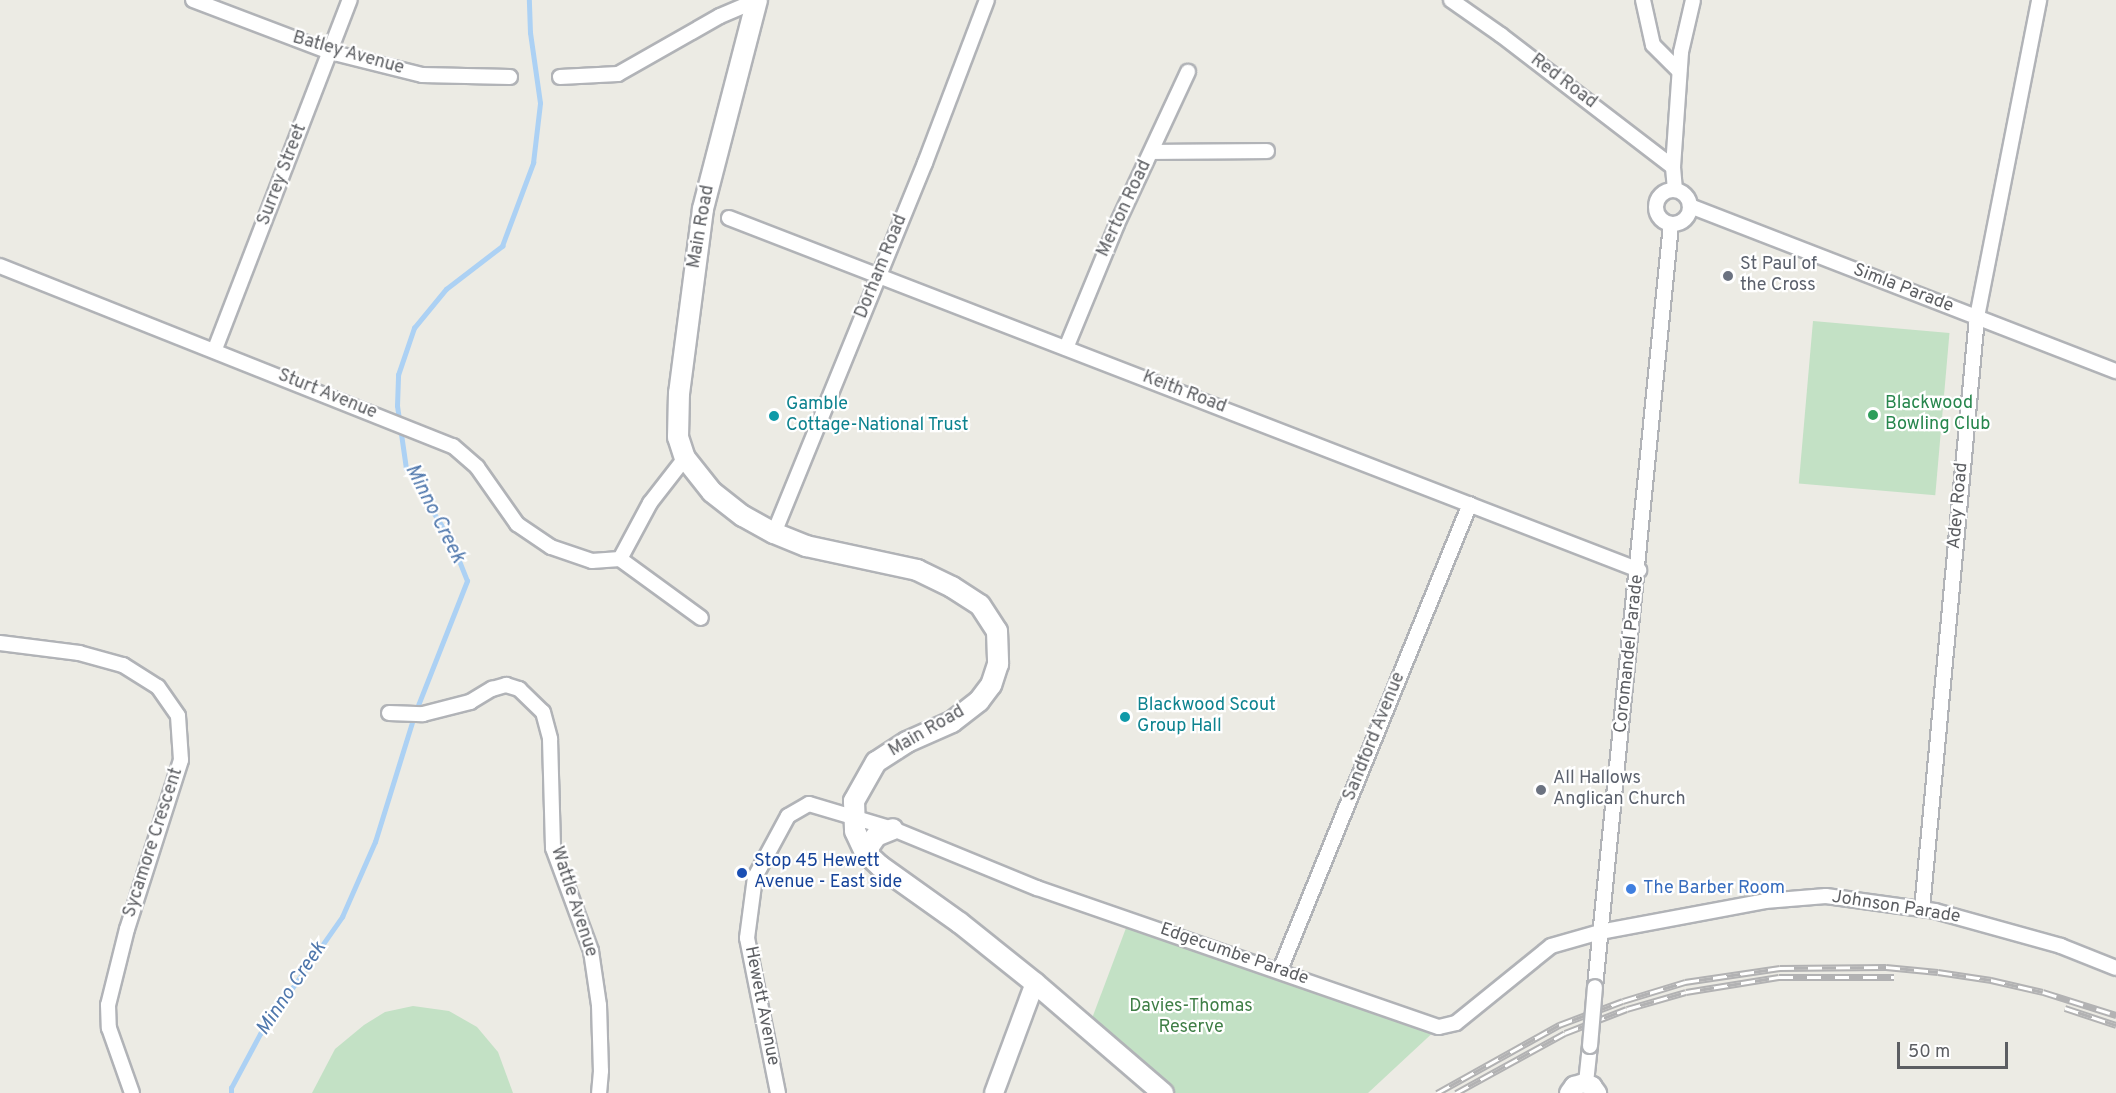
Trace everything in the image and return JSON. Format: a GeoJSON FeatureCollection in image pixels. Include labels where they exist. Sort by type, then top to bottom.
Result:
{"type":"FeatureCollection","features":[{"type":"Feature","properties":{"kind":"main road","name":"Main Road"},"geometry":{"type":"LineString","coordinates":[[757,1],[703,209],[679,393],[678,437],[684,458],[712,492],[742,516],[806,546],[917,570],[952,587],[980,605],[997,631],[998,664],[991,685],[979,701],[952,722],[907,742],[876,762],[854,801],[853,815]]}},
{"type":"Feature","properties":{"kind":"main road"},"geometry":{"type":"LineString","coordinates":[[853,815],[855,831],[865,852],[880,866],[960,923],[1035,983],[1163,1093]]}},
{"type":"Feature","properties":{"kind":"main road"},"geometry":{"type":"LineString","coordinates":[[865,852],[876,836],[893,829]]}},
{"type":"Feature","properties":{"kind":"street","name":"Batley Avenue"},"geometry":{"type":"LineString","coordinates":[[193,0],[330,52],[422,75],[510,77]]}},
{"type":"Feature","properties":{"kind":"street","name":"Surrey Street"},"geometry":{"type":"LineString","coordinates":[[215,350],[350,0]]}},
{"type":"Feature","properties":{"kind":"street","name":"Dorham Road"},"geometry":{"type":"LineString","coordinates":[[774,532],[879,276],[987,0]]}},
{"type":"Feature","properties":{"kind":"street","name":"Red Road"},"geometry":{"type":"LineString","coordinates":[[1451,0],[1510,42],[1673,167]]}},
{"type":"Feature","properties":{"kind":"street"},"geometry":{"type":"LineString","coordinates":[[1643,0],[1653,45],[1679,71]]}},
{"type":"Feature","properties":{"kind":"street"},"geometry":{"type":"LineString","coordinates":[[1675,190],[1673,167],[1679,71],[1693,0]]}},
{"type":"Feature","properties":{"kind":"street","name":"Adey Road"},"geometry":{"type":"LineString","coordinates":[[1922,909],[1977,317],[2039,0]]}},
{"type":"Feature","properties":{"kind":"street"},"geometry":{"type":"LineString","coordinates":[[560,77],[618,74],[720,16],[757,1]]}},
{"type":"Feature","properties":{"kind":"street"},"geometry":{"type":"LineString","coordinates":[[1663,56],[1681,52]]}},
{"type":"Feature","properties":{"kind":"street","name":"Merton Road"},"geometry":{"type":"LineString","coordinates":[[1066,348],[1117,224],[1188,72]]}},
{"type":"Feature","properties":{"kind":"street"},"geometry":{"type":"LineString","coordinates":[[1152,152],[1268,152]]}},
{"type":"Feature","properties":{"kind":"street"},"geometry":{"type":"LineString","coordinates":[[1675,190],[1685,195],[1690,206],[1685,219],[1671,224],[1661,218],[1656,208],[1664,193],[1675,190]]}},
{"type":"Feature","properties":{"kind":"street","name":"Simla Parade"},"geometry":{"type":"LineString","coordinates":[[1690,206],[2116,371]]}},
{"type":"Feature","properties":{"kind":"street","name":"Keith Road"},"geometry":{"type":"LineString","coordinates":[[729,218],[1639,570]]}},
{"type":"Feature","properties":{"kind":"street","name":"Coromandel Parade"},"geometry":{"type":"LineString","coordinates":[[1591,1088],[1590,1046],[1600,932],[1639,570],[1671,224]]}},
{"type":"Feature","properties":{"kind":"street","name":"Sturt Avenue"},"geometry":{"type":"LineString","coordinates":[[0,266],[453,446],[477,467],[518,524],[551,547],[592,561],[620,559]]}},
{"type":"Feature","properties":{"kind":"street"},"geometry":{"type":"LineString","coordinates":[[684,458],[650,503],[620,559],[701,618]]}},
{"type":"Feature","properties":{"kind":"street","name":"Sandford Avenue"},"geometry":{"type":"LineString","coordinates":[[1280,970],[1470,504]]}},
{"type":"Feature","properties":{"kind":"street","name":"Sycamore Crescent"},"geometry":{"type":"LineString","coordinates":[[0,644],[79,653],[123,665],[158,687],[178,716],[180,760],[127,929],[108,1005],[109,1028],[132,1093]]}},
{"type":"Feature","properties":{"kind":"street","name":"Wattle Avenue"},"geometry":{"type":"LineString","coordinates":[[389,713],[423,714],[470,702],[492,688],[506,685],[519,688],[543,712],[550,740],[553,848],[591,951],[599,1005],[601,1071],[598,1093]]}},
{"type":"Feature","properties":{"kind":"street","name":"Hewett Avenue"},"geometry":{"type":"LineString","coordinates":[[778,1093],[747,938],[754,877],[788,816],[809,804],[853,815]]}},
{"type":"Feature","properties":{"kind":"street","name":"Edgecumbe Parade"},"geometry":{"type":"LineString","coordinates":[[853,815],[1037,888],[1280,970],[1422,1023],[1439,1027],[1456,1023],[1551,946],[1600,932]]}},
{"type":"Feature","properties":{"kind":"street","name":"Johnson Parade"},"geometry":{"type":"LineString","coordinates":[[1600,932],[1765,901],[1826,896],[1922,909],[2061,946],[2116,968]]}},
{"type":"Feature","properties":{"kind":"street"},"geometry":{"type":"LineString","coordinates":[[994,1093],[1035,983]]}},
{"type":"Feature","properties":{"kind":"street"},"geometry":{"type":"LineString","coordinates":[[1569,1093],[1574,1086],[1591,1088]]}},
{"type":"Feature","properties":{"kind":"green space","name":"Blackwood Bowling Club"},"geometry":{"type":"Polygon","coordinates":[[[1813,321],[1949,333],[1935,495],[1799,483],[1813,321]]]}},
{"type":"Feature","properties":{"kind":"green space","name":"Davies-Thomas Reserve"},"geometry":{"type":"Polygon","coordinates":[[[1129,920],[1439,1027],[1368,1093],[1163,1093],[1088,1029],[1129,920]]]}},
{"type":"Feature","properties":{"kind":"green space"},"geometry":{"type":"Polygon","coordinates":[[[413,1006],[449,1011],[477,1027],[498,1052],[513,1093],[312,1093],[335,1049],[364,1025],[385,1012],[413,1006]]]}},
{"type":"Feature","properties":{"kind":"waterway","name":"Minno Creek"},"geometry":{"type":"LineString","coordinates":[[231,1093],[231,1088],[260,1034],[342,917],[375,842],[415,713],[467,581],[451,541],[406,469],[397,406],[398,375],[414,328],[446,289],[502,246],[533,163],[540,103],[530,33],[529,0]]}},
{"type":"Feature","properties":{"kind":"railway"},"geometry":{"type":"LineString","coordinates":[[1437,1093],[1559,1025],[1623,1001],[1685,982],[1780,968],[1886,967],[1938,972],[1991,980],[2043,992],[2116,1015]]}},
{"type":"Feature","properties":{"kind":"railway"},"geometry":{"type":"LineString","coordinates":[[1456,1093],[1565,1033],[1627,1009],[1686,992],[1779,977],[1894,977]]}},
{"type":"Feature","properties":{"kind":"railway"},"geometry":{"type":"LineString","coordinates":[[2065,1008],[2116,1025]]}},
{"type":"Feature","properties":{"kind":"place","name":"St Paul of the Cross"},"geometry":{"type":"Point","coordinates":[1728,276]}},
{"type":"Feature","properties":{"kind":"place","name":"Blackwood Bowling Club"},"geometry":{"type":"Point","coordinates":[1873,415]}},
{"type":"Feature","properties":{"kind":"place","name":"Gamble Cottage-National Trust"},"geometry":{"type":"Point","coordinates":[774,416]}},
{"type":"Feature","properties":{"kind":"place","name":"Blackwood Scout Group Hall"},"geometry":{"type":"Point","coordinates":[1125,717]}},
{"type":"Feature","properties":{"kind":"place","name":"All Hallows Anglican Church"},"geometry":{"type":"Point","coordinates":[1541,790]}},
{"type":"Feature","properties":{"kind":"place","name":"Stop 45 Hewett Avenue - East side"},"geometry":{"type":"Point","coordinates":[742,873]}},
{"type":"Feature","properties":{"kind":"place","name":"The Barber Room"},"geometry":{"type":"Point","coordinates":[1631,889]}}]}
